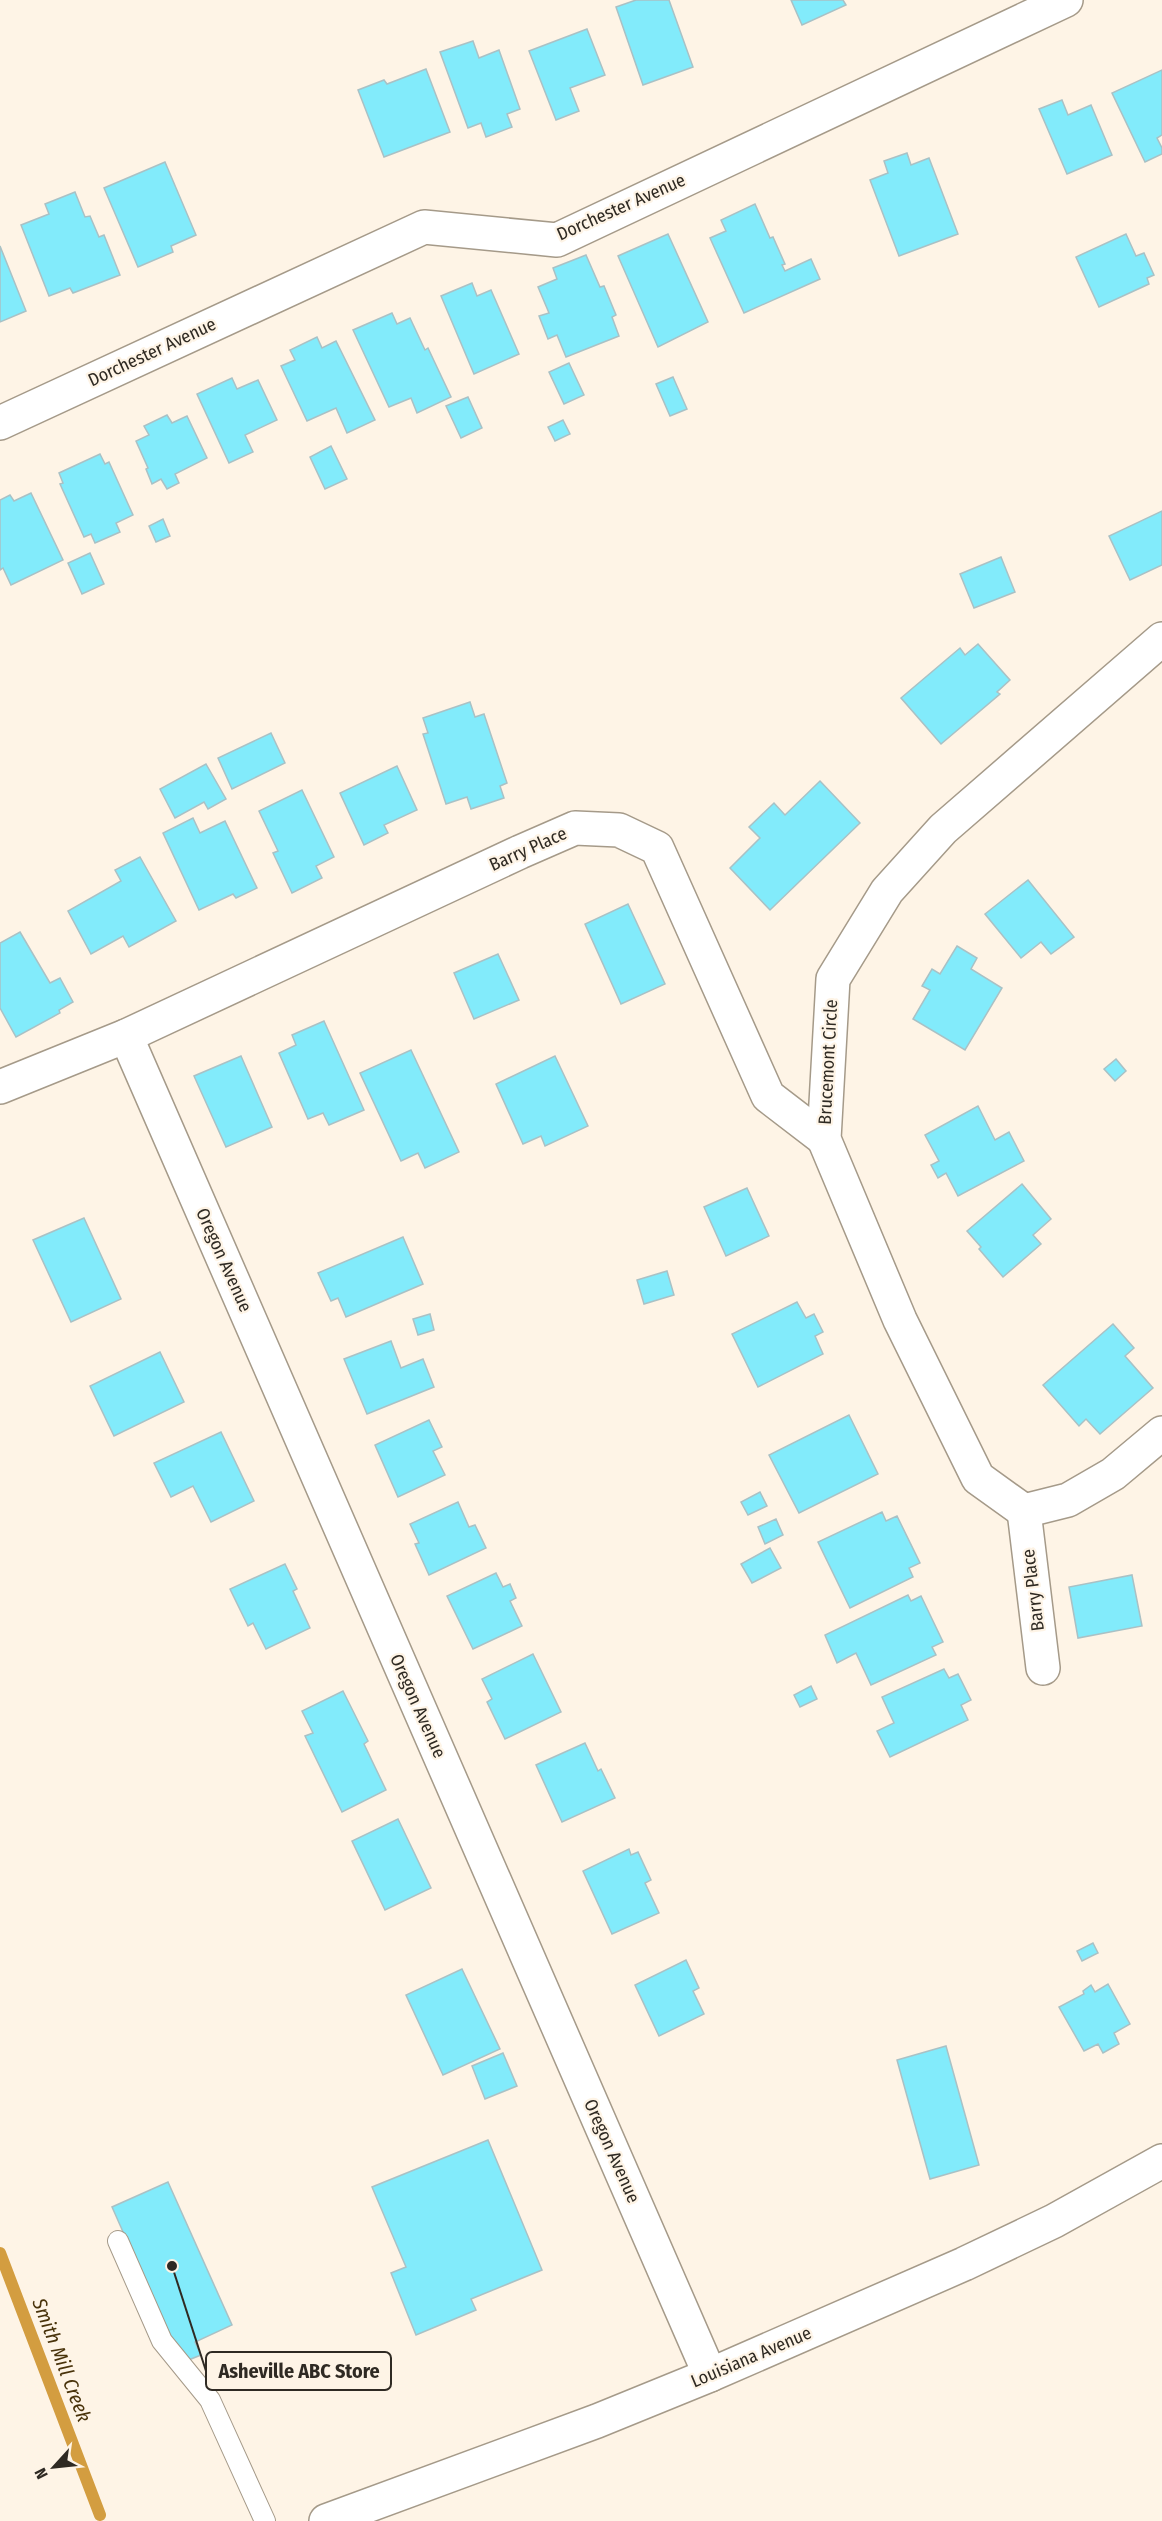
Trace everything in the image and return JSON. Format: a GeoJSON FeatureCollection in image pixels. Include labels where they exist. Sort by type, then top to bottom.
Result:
{"type":"FeatureCollection","features":[{"type":"Feature","properties":{"kind":"street","name":"Dorchester Avenue"},"geometry":{"type":"LineString","coordinates":[[0,423],[424,227],[557,240],[1066,0]]}},
{"type":"Feature","properties":{"kind":"street","name":"Brucemont Circle"},"geometry":{"type":"LineString","coordinates":[[1024,1511],[978,1478],[900,1320],[824,1139],[833,979],[887,891],[943,829],[1162,639]]}},
{"type":"Feature","properties":{"kind":"street","name":"Barry Place"},"geometry":{"type":"LineString","coordinates":[[0,1087],[126,1036],[575,828],[619,830],[657,848],[768,1096],[824,1139]]}},
{"type":"Feature","properties":{"kind":"street","name":"Oregon Avenue"},"geometry":{"type":"LineString","coordinates":[[126,1036],[710,2375]]}},
{"type":"Feature","properties":{"kind":"street"},"geometry":{"type":"LineString","coordinates":[[1024,1511],[1068,1500],[1077,1495],[1113,1474],[1162,1433]]}},
{"type":"Feature","properties":{"kind":"street","name":"Barry Place"},"geometry":{"type":"LineString","coordinates":[[1024,1511],[1043,1668]]}},
{"type":"Feature","properties":{"kind":"street","name":"Louisiana Avenue"},"geometry":{"type":"LineString","coordinates":[[326,2521],[597,2421],[710,2375],[964,2264],[1054,2221],[1162,2161]]}},
{"type":"Feature","properties":{"kind":"lane"},"geometry":{"type":"LineString","coordinates":[[118,2241],[162,2341],[210,2400],[265,2521]]}},
{"type":"Feature","properties":{"kind":"building"},"geometry":{"type":"Polygon","coordinates":[[[636,0],[669,0],[693,67],[643,85],[616,7],[636,0]]]}},
{"type":"Feature","properties":{"kind":"building"},"geometry":{"type":"Polygon","coordinates":[[[791,0],[843,0],[846,5],[802,25],[791,0]]]}},
{"type":"Feature","properties":{"kind":"building"},"geometry":{"type":"Polygon","coordinates":[[[587,29],[605,75],[570,88],[579,111],[556,120],[529,51],[587,29]]]}},
{"type":"Feature","properties":{"kind":"building"},"geometry":{"type":"Polygon","coordinates":[[[473,41],[479,58],[499,50],[520,109],[507,114],[512,127],[486,137],[481,123],[468,128],[440,52],[473,41]]]}},
{"type":"Feature","properties":{"kind":"building"},"geometry":{"type":"Polygon","coordinates":[[[426,69],[450,132],[384,157],[358,90],[384,80],[387,84],[426,69]]]}},
{"type":"Feature","properties":{"kind":"building"},"geometry":{"type":"Polygon","coordinates":[[[1162,70],[1162,135],[1157,138],[1162,154],[1145,162],[1112,93],[1162,70]]]}},
{"type":"Feature","properties":{"kind":"building"},"geometry":{"type":"Polygon","coordinates":[[[1062,100],[1068,115],[1091,105],[1112,155],[1067,174],[1039,109],[1062,100]]]}},
{"type":"Feature","properties":{"kind":"building"},"geometry":{"type":"Polygon","coordinates":[[[907,153],[911,165],[929,158],[958,234],[899,256],[870,180],[888,173],[884,161],[907,153]]]}},
{"type":"Feature","properties":{"kind":"building"},"geometry":{"type":"Polygon","coordinates":[[[165,162],[196,235],[171,246],[173,252],[138,267],[104,188],[165,162]]]}},
{"type":"Feature","properties":{"kind":"building"},"geometry":{"type":"Polygon","coordinates":[[[75,192],[85,217],[90,216],[99,237],[104,235],[120,275],[73,293],[70,288],[49,296],[21,225],[49,214],[45,204],[75,192]]]}},
{"type":"Feature","properties":{"kind":"building"},"geometry":{"type":"Polygon","coordinates":[[[755,204],[770,238],[773,237],[785,264],[782,265],[785,271],[811,259],[820,279],[744,313],[710,238],[726,231],[721,220],[755,204]]]}},
{"type":"Feature","properties":{"kind":"building"},"geometry":{"type":"Polygon","coordinates":[[[668,234],[708,322],[658,347],[618,256],[668,234]]]}},
{"type":"Feature","properties":{"kind":"building"},"geometry":{"type":"Polygon","coordinates":[[[1126,234],[1136,256],[1144,253],[1154,275],[1147,278],[1149,284],[1099,307],[1076,257],[1126,234]]]}},
{"type":"Feature","properties":{"kind":"building"},"geometry":{"type":"Polygon","coordinates":[[[0,246],[26,311],[0,322],[0,246]]]}},
{"type":"Feature","properties":{"kind":"building"},"geometry":{"type":"Polygon","coordinates":[[[586,255],[600,287],[604,286],[616,315],[612,317],[619,336],[566,357],[557,335],[548,339],[539,316],[549,313],[538,287],[557,279],[553,268],[586,255]]]}},
{"type":"Feature","properties":{"kind":"building"},"geometry":{"type":"Polygon","coordinates":[[[472,283],[477,296],[491,290],[519,354],[474,374],[441,296],[472,283]]]}},
{"type":"Feature","properties":{"kind":"building"},"geometry":{"type":"Polygon","coordinates":[[[392,313],[397,324],[410,318],[425,350],[428,348],[451,397],[417,413],[411,398],[389,407],[353,330],[392,313]]]}},
{"type":"Feature","properties":{"kind":"building"},"geometry":{"type":"Polygon","coordinates":[[[317,337],[322,348],[336,341],[375,420],[347,433],[336,408],[307,421],[281,366],[295,360],[290,350],[317,337]]]}},
{"type":"Feature","properties":{"kind":"building"},"geometry":{"type":"Polygon","coordinates":[[[569,363],[584,395],[564,404],[549,372],[569,363]]]}},
{"type":"Feature","properties":{"kind":"building"},"geometry":{"type":"Polygon","coordinates":[[[673,377],[687,409],[670,416],[656,384],[673,377]]]}},
{"type":"Feature","properties":{"kind":"building"},"geometry":{"type":"Polygon","coordinates":[[[232,378],[237,389],[258,380],[277,420],[245,435],[253,452],[229,463],[197,394],[232,378]]]}},
{"type":"Feature","properties":{"kind":"building"},"geometry":{"type":"Polygon","coordinates":[[[468,397],[482,428],[461,438],[446,406],[468,397]]]}},
{"type":"Feature","properties":{"kind":"building"},"geometry":{"type":"Polygon","coordinates":[[[167,415],[172,423],[187,416],[207,458],[175,474],[179,483],[167,489],[161,479],[152,484],[146,469],[148,468],[136,441],[149,435],[144,426],[167,415]]]}},
{"type":"Feature","properties":{"kind":"building"},"geometry":{"type":"Polygon","coordinates":[[[563,420],[570,434],[555,441],[548,427],[563,420]]]}},
{"type":"Feature","properties":{"kind":"building"},"geometry":{"type":"Polygon","coordinates":[[[331,446],[347,479],[325,489],[310,457],[331,446]]]}},
{"type":"Feature","properties":{"kind":"building"},"geometry":{"type":"Polygon","coordinates":[[[100,454],[105,464],[109,462],[133,515],[116,523],[120,532],[95,543],[91,534],[84,537],[60,484],[63,483],[59,473],[100,454]]]}},
{"type":"Feature","properties":{"kind":"building"},"geometry":{"type":"Polygon","coordinates":[[[31,493],[63,560],[11,585],[3,568],[0,570],[0,500],[10,495],[14,501],[31,493]]]}},
{"type":"Feature","properties":{"kind":"building"},"geometry":{"type":"Polygon","coordinates":[[[1162,511],[1162,565],[1130,580],[1109,536],[1162,511]]]}},
{"type":"Feature","properties":{"kind":"building"},"geometry":{"type":"Polygon","coordinates":[[[163,519],[170,536],[156,542],[149,526],[163,519]]]}},
{"type":"Feature","properties":{"kind":"building"},"geometry":{"type":"Polygon","coordinates":[[[90,553],[104,584],[82,594],[68,563],[90,553]]]}},
{"type":"Feature","properties":{"kind":"building"},"geometry":{"type":"Polygon","coordinates":[[[1001,557],[1015,592],[974,608],[960,574],[1001,557]]]}},
{"type":"Feature","properties":{"kind":"building"},"geometry":{"type":"Polygon","coordinates":[[[978,644],[1010,680],[997,692],[1000,694],[941,744],[901,698],[960,648],[965,655],[978,644]]]}},
{"type":"Feature","properties":{"kind":"building"},"geometry":{"type":"Polygon","coordinates":[[[470,702],[475,717],[484,714],[507,783],[500,786],[504,798],[471,809],[467,797],[446,804],[423,734],[428,733],[423,718],[470,702]]]}},
{"type":"Feature","properties":{"kind":"building"},"geometry":{"type":"Polygon","coordinates":[[[271,733],[285,763],[232,789],[218,758],[271,733]]]}},
{"type":"Feature","properties":{"kind":"building"},"geometry":{"type":"Polygon","coordinates":[[[206,764],[226,799],[208,809],[204,802],[175,818],[160,789],[206,764]]]}},
{"type":"Feature","properties":{"kind":"building"},"geometry":{"type":"Polygon","coordinates":[[[397,766],[417,810],[384,825],[388,833],[364,845],[340,793],[397,766]]]}},
{"type":"Feature","properties":{"kind":"building"},"geometry":{"type":"Polygon","coordinates":[[[820,781],[860,823],[770,910],[730,868],[760,838],[749,827],[774,803],[785,815],[820,781]]]}},
{"type":"Feature","properties":{"kind":"building"},"geometry":{"type":"Polygon","coordinates":[[[302,790],[334,857],[316,866],[322,878],[292,893],[273,853],[278,851],[259,811],[302,790]]]}},
{"type":"Feature","properties":{"kind":"building"},"geometry":{"type":"Polygon","coordinates":[[[193,818],[200,833],[225,821],[257,888],[236,898],[233,894],[199,910],[163,833],[193,818]]]}},
{"type":"Feature","properties":{"kind":"building"},"geometry":{"type":"Polygon","coordinates":[[[140,857],[176,921],[129,947],[123,936],[91,954],[68,911],[121,881],[115,870],[140,857]]]}},
{"type":"Feature","properties":{"kind":"building"},"geometry":{"type":"Polygon","coordinates":[[[1028,880],[1074,937],[1051,954],[1041,942],[1021,958],[985,914],[1028,880]]]}},
{"type":"Feature","properties":{"kind":"building"},"geometry":{"type":"Polygon","coordinates":[[[628,904],[665,984],[621,1004],[585,924],[628,904]]]}},
{"type":"Feature","properties":{"kind":"building"},"geometry":{"type":"Polygon","coordinates":[[[20,932],[50,983],[60,978],[73,1002],[59,1010],[60,1013],[16,1037],[0,1008],[0,943],[20,932]]]}},
{"type":"Feature","properties":{"kind":"building"},"geometry":{"type":"Polygon","coordinates":[[[957,946],[977,958],[971,969],[1002,988],[965,1050],[913,1019],[930,990],[922,986],[932,969],[940,974],[957,946]]]}},
{"type":"Feature","properties":{"kind":"building"},"geometry":{"type":"Polygon","coordinates":[[[498,954],[519,1000],[474,1019],[454,973],[498,954]]]}},
{"type":"Feature","properties":{"kind":"building"},"geometry":{"type":"Polygon","coordinates":[[[324,1021],[364,1110],[329,1125],[323,1113],[308,1119],[279,1053],[296,1045],[292,1035],[324,1021]]]}},
{"type":"Feature","properties":{"kind":"building"},"geometry":{"type":"Polygon","coordinates":[[[411,1050],[459,1152],[425,1168],[418,1153],[401,1161],[360,1073],[411,1050]]]}},
{"type":"Feature","properties":{"kind":"building"},"geometry":{"type":"Polygon","coordinates":[[[241,1056],[272,1127],[226,1147],[194,1076],[241,1056]]]}},
{"type":"Feature","properties":{"kind":"building"},"geometry":{"type":"Polygon","coordinates":[[[555,1056],[588,1126],[545,1146],[541,1136],[523,1144],[496,1084],[555,1056]]]}},
{"type":"Feature","properties":{"kind":"building"},"geometry":{"type":"Polygon","coordinates":[[[1116,1059],[1126,1071],[1115,1081],[1104,1069],[1116,1059]]]}},
{"type":"Feature","properties":{"kind":"building"},"geometry":{"type":"Polygon","coordinates":[[[978,1106],[995,1140],[1009,1132],[1024,1161],[958,1196],[946,1173],[938,1178],[931,1165],[939,1161],[925,1135],[978,1106]]]}},
{"type":"Feature","properties":{"kind":"building"},"geometry":{"type":"Polygon","coordinates":[[[1022,1184],[1051,1219],[1033,1235],[1041,1244],[1003,1277],[967,1231],[1022,1184]]]}},
{"type":"Feature","properties":{"kind":"building"},"geometry":{"type":"Polygon","coordinates":[[[747,1188],[769,1236],[726,1256],[704,1207],[747,1188]]]}},
{"type":"Feature","properties":{"kind":"building"},"geometry":{"type":"Polygon","coordinates":[[[84,1218],[121,1299],[71,1322],[33,1240],[84,1218]]]}},
{"type":"Feature","properties":{"kind":"building"},"geometry":{"type":"Polygon","coordinates":[[[403,1237],[423,1284],[346,1317],[338,1298],[331,1301],[318,1273],[403,1237]]]}},
{"type":"Feature","properties":{"kind":"building"},"geometry":{"type":"Polygon","coordinates":[[[667,1271],[674,1295],[644,1304],[637,1280],[667,1271]]]}},
{"type":"Feature","properties":{"kind":"building"},"geometry":{"type":"Polygon","coordinates":[[[797,1302],[806,1318],[814,1314],[823,1332],[815,1336],[823,1354],[758,1387],[732,1334],[797,1302]]]}},
{"type":"Feature","properties":{"kind":"building"},"geometry":{"type":"Polygon","coordinates":[[[430,1314],[434,1330],[418,1335],[413,1319],[430,1314]]]}},
{"type":"Feature","properties":{"kind":"building"},"geometry":{"type":"Polygon","coordinates":[[[1113,1324],[1134,1348],[1125,1356],[1153,1388],[1100,1434],[1086,1419],[1079,1426],[1043,1385],[1113,1324]]]}},
{"type":"Feature","properties":{"kind":"building"},"geometry":{"type":"Polygon","coordinates":[[[391,1341],[401,1368],[423,1359],[434,1387],[367,1414],[344,1359],[391,1341]]]}},
{"type":"Feature","properties":{"kind":"building"},"geometry":{"type":"Polygon","coordinates":[[[160,1352],[184,1402],[114,1436],[90,1386],[160,1352]]]}},
{"type":"Feature","properties":{"kind":"building"},"geometry":{"type":"Polygon","coordinates":[[[849,1415],[878,1474],[799,1513],[769,1455],[849,1415]]]}},
{"type":"Feature","properties":{"kind":"building"},"geometry":{"type":"Polygon","coordinates":[[[429,1420],[442,1447],[433,1451],[445,1475],[398,1497],[375,1445],[429,1420]]]}},
{"type":"Feature","properties":{"kind":"building"},"geometry":{"type":"Polygon","coordinates":[[[221,1432],[254,1501],[211,1522],[193,1486],[171,1497],[154,1463],[221,1432]]]}},
{"type":"Feature","properties":{"kind":"building"},"geometry":{"type":"Polygon","coordinates":[[[760,1492],[767,1506],[748,1515],[741,1502],[760,1492]]]}},
{"type":"Feature","properties":{"kind":"building"},"geometry":{"type":"Polygon","coordinates":[[[458,1502],[469,1527],[475,1525],[486,1548],[429,1575],[415,1544],[419,1543],[410,1524],[458,1502]]]}},
{"type":"Feature","properties":{"kind":"building"},"geometry":{"type":"Polygon","coordinates":[[[882,1512],[886,1521],[897,1516],[920,1563],[909,1568],[913,1577],[850,1608],[818,1542],[882,1512]]]}},
{"type":"Feature","properties":{"kind":"building"},"geometry":{"type":"Polygon","coordinates":[[[776,1519],[783,1535],[765,1544],[758,1527],[776,1519]]]}},
{"type":"Feature","properties":{"kind":"building"},"geometry":{"type":"Polygon","coordinates":[[[770,1548],[781,1568],[752,1583],[741,1564],[770,1548]]]}},
{"type":"Feature","properties":{"kind":"building"},"geometry":{"type":"Polygon","coordinates":[[[285,1564],[297,1589],[293,1591],[310,1628],[266,1649],[253,1623],[248,1626],[230,1589],[285,1564]]]}},
{"type":"Feature","properties":{"kind":"building"},"geometry":{"type":"Polygon","coordinates":[[[496,1573],[503,1587],[510,1584],[516,1598],[510,1601],[522,1626],[473,1649],[447,1596],[496,1573]]]}},
{"type":"Feature","properties":{"kind":"building"},"geometry":{"type":"Polygon","coordinates":[[[1132,1575],[1142,1626],[1078,1638],[1069,1587],[1132,1575]]]}},
{"type":"Feature","properties":{"kind":"building"},"geometry":{"type":"Polygon","coordinates":[[[908,1595],[911,1601],[921,1596],[943,1642],[932,1647],[936,1655],[871,1685],[856,1653],[837,1663],[825,1635],[908,1595]]]}},
{"type":"Feature","properties":{"kind":"building"},"geometry":{"type":"Polygon","coordinates":[[[533,1654],[561,1712],[505,1739],[487,1702],[492,1699],[482,1679],[533,1654]]]}},
{"type":"Feature","properties":{"kind":"building"},"geometry":{"type":"Polygon","coordinates":[[[944,1669],[949,1678],[958,1674],[971,1700],[961,1705],[968,1720],[890,1757],[877,1731],[894,1723],[882,1697],[944,1669]]]}},
{"type":"Feature","properties":{"kind":"building"},"geometry":{"type":"Polygon","coordinates":[[[811,1686],[817,1699],[800,1707],[794,1695],[811,1686]]]}},
{"type":"Feature","properties":{"kind":"building"},"geometry":{"type":"Polygon","coordinates":[[[343,1691],[368,1741],[364,1744],[386,1790],[342,1812],[305,1736],[313,1733],[302,1711],[343,1691]]]}},
{"type":"Feature","properties":{"kind":"building"},"geometry":{"type":"Polygon","coordinates":[[[585,1743],[598,1771],[601,1769],[615,1798],[562,1822],[536,1765],[585,1743]]]}},
{"type":"Feature","properties":{"kind":"building"},"geometry":{"type":"Polygon","coordinates":[[[398,1819],[431,1888],[385,1910],[352,1841],[398,1819]]]}},
{"type":"Feature","properties":{"kind":"building"},"geometry":{"type":"Polygon","coordinates":[[[629,1849],[631,1855],[638,1852],[651,1880],[645,1883],[659,1913],[612,1934],[583,1871],[629,1849]]]}},
{"type":"Feature","properties":{"kind":"building"},"geometry":{"type":"Polygon","coordinates":[[[1093,1943],[1098,1953],[1082,1961],[1077,1951],[1093,1943]]]}},
{"type":"Feature","properties":{"kind":"building"},"geometry":{"type":"Polygon","coordinates":[[[686,1960],[699,1988],[693,1991],[704,2014],[659,2036],[635,1985],[686,1960]]]}},
{"type":"Feature","properties":{"kind":"building"},"geometry":{"type":"Polygon","coordinates":[[[462,1969],[500,2049],[443,2075],[406,1995],[462,1969]]]}},
{"type":"Feature","properties":{"kind":"building"},"geometry":{"type":"Polygon","coordinates":[[[1108,1984],[1130,2024],[1114,2033],[1119,2044],[1103,2053],[1098,2044],[1084,2051],[1059,2007],[1084,1994],[1083,1991],[1091,1985],[1095,1992],[1108,1984]]]}},
{"type":"Feature","properties":{"kind":"building"},"geometry":{"type":"Polygon","coordinates":[[[946,2046],[979,2165],[930,2179],[897,2060],[946,2046]]]}},
{"type":"Feature","properties":{"kind":"building"},"geometry":{"type":"Polygon","coordinates":[[[503,2053],[517,2086],[485,2099],[472,2066],[503,2053]]]}},
{"type":"Feature","properties":{"kind":"building"},"geometry":{"type":"Polygon","coordinates":[[[488,2140],[542,2270],[471,2299],[476,2310],[416,2335],[391,2273],[406,2267],[372,2187],[488,2140]]]}},
{"type":"Feature","properties":{"kind":"building"},"geometry":{"type":"Polygon","coordinates":[[[168,2182],[232,2325],[195,2342],[201,2355],[181,2363],[112,2207],[168,2182]]]}},
{"type":"Feature","properties":{"kind":"waterway","name":"Smith Mill Creek"},"geometry":{"type":"LineString","coordinates":[[0,2253],[100,2515]]}},
{"type":"Feature","properties":{"kind":"place","name":"Asheville ABC Store"},"geometry":{"type":"Point","coordinates":[172,2266]}}]}
